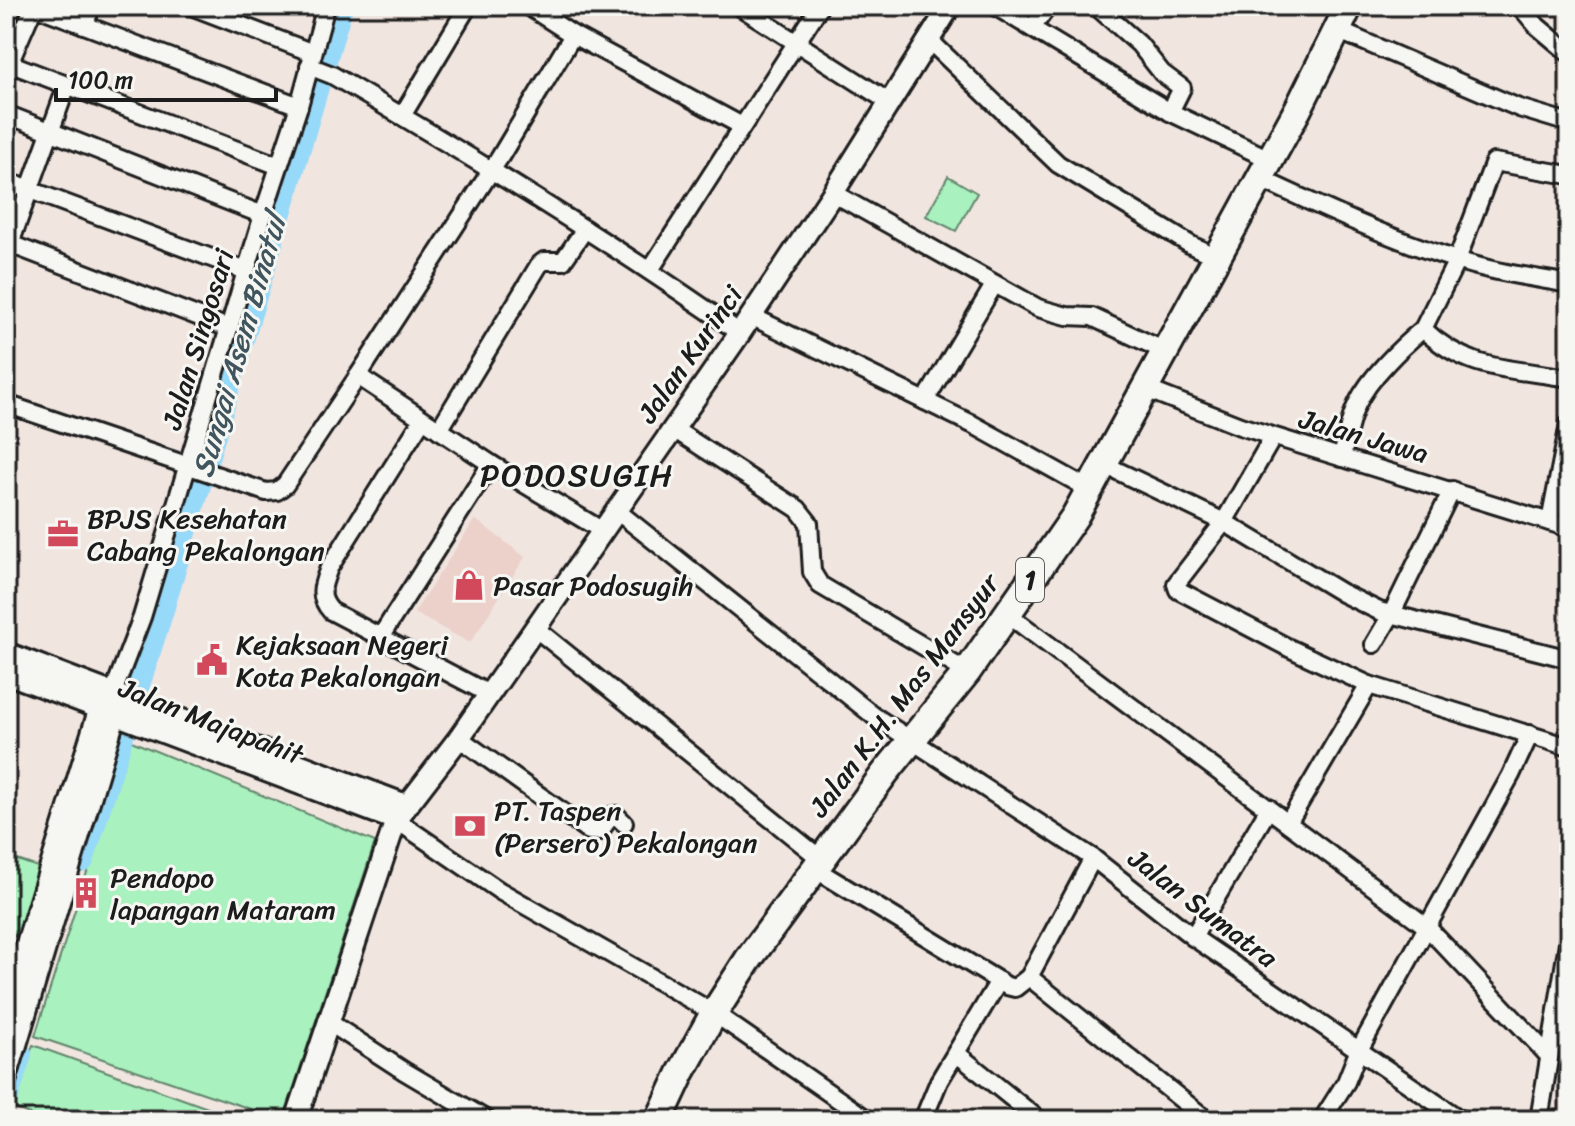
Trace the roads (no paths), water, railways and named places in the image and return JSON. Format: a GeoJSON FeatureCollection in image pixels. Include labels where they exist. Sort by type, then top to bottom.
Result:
{"type":"FeatureCollection","features":[{"type":"Feature","properties":{"kind":"highway","name":"Jalan K.H. Mas Mansyur"},"geometry":{"type":"LineString","coordinates":[[659,1120],[714,1013],[748,960],[885,773],[967,672],[1091,490],[1298,109],[1349,6]]}},
{"type":"Feature","properties":{"kind":"street"},"geometry":{"type":"LineString","coordinates":[[279,166],[7,65],[34,6],[299,106]]}},
{"type":"Feature","properties":{"kind":"street"},"geometry":{"type":"LineString","coordinates":[[84,25],[92,6]]}},
{"type":"Feature","properties":{"kind":"street"},"geometry":{"type":"LineString","coordinates":[[191,6],[318,66],[491,169],[650,270],[740,333]]}},
{"type":"Feature","properties":{"kind":"street","name":"Jalan Singosari"},"geometry":{"type":"LineString","coordinates":[[114,702],[263,215],[299,106],[318,66],[326,6]]}},
{"type":"Feature","properties":{"kind":"street"},"geometry":{"type":"LineString","coordinates":[[402,116],[468,6]]}},
{"type":"Feature","properties":{"kind":"street"},"geometry":{"type":"LineString","coordinates":[[528,6],[573,35],[742,126]]}},
{"type":"Feature","properties":{"kind":"street"},"geometry":{"type":"LineString","coordinates":[[739,6],[889,102]]}},
{"type":"Feature","properties":{"kind":"street"},"geometry":{"type":"LineString","coordinates":[[650,270],[820,6]]}},
{"type":"Feature","properties":{"kind":"street","name":"Jalan Kurinci"},"geometry":{"type":"LineString","coordinates":[[296,1120],[327,1021],[401,812],[459,738],[740,333],[833,193],[950,6]]}},
{"type":"Feature","properties":{"kind":"street"},"geometry":{"type":"LineString","coordinates":[[995,6],[1264,169],[1384,234],[1457,260],[1533,279],[1569,284]]}},
{"type":"Feature","properties":{"kind":"street"},"geometry":{"type":"LineString","coordinates":[[1032,28],[1048,6]]}},
{"type":"Feature","properties":{"kind":"street"},"geometry":{"type":"LineString","coordinates":[[1096,6],[1139,44],[1162,73],[1182,88],[1170,112]]}},
{"type":"Feature","properties":{"kind":"street"},"geometry":{"type":"LineString","coordinates":[[1520,6],[1537,26],[1569,53]]}},
{"type":"Feature","properties":{"kind":"street"},"geometry":{"type":"LineString","coordinates":[[1337,30],[1519,108],[1569,123]]}},
{"type":"Feature","properties":{"kind":"street"},"geometry":{"type":"LineString","coordinates":[[6,404],[188,467],[266,492],[277,491],[285,485],[358,376],[573,35]]}},
{"type":"Feature","properties":{"kind":"street"},"geometry":{"type":"LineString","coordinates":[[930,41],[1058,164],[1216,257]]}},
{"type":"Feature","properties":{"kind":"street"},"geometry":{"type":"LineString","coordinates":[[67,85],[8,249],[228,328]]}},
{"type":"Feature","properties":{"kind":"street"},"geometry":{"type":"LineString","coordinates":[[6,114],[263,215]]}},
{"type":"Feature","properties":{"kind":"street"},"geometry":{"type":"LineString","coordinates":[[1342,458],[1355,407],[1361,396],[1384,367],[1423,329],[1457,260],[1494,162],[1569,175]]}},
{"type":"Feature","properties":{"kind":"street"},"geometry":{"type":"LineString","coordinates":[[6,181],[246,271]]}},
{"type":"Feature","properties":{"kind":"street"},"geometry":{"type":"LineString","coordinates":[[833,193],[994,285],[1051,312],[1092,317],[1165,351]]}},
{"type":"Feature","properties":{"kind":"street"},"geometry":{"type":"LineString","coordinates":[[439,430],[539,265],[544,261],[563,261],[585,229]]}},
{"type":"Feature","properties":{"kind":"street"},"geometry":{"type":"LineString","coordinates":[[925,401],[994,285]]}},
{"type":"Feature","properties":{"kind":"street"},"geometry":{"type":"LineString","coordinates":[[751,316],[925,401],[1091,490]]}},
{"type":"Feature","properties":{"kind":"street"},"geometry":{"type":"LineString","coordinates":[[1423,329],[1461,357],[1483,366],[1569,378]]}},
{"type":"Feature","properties":{"kind":"street"},"geometry":{"type":"LineString","coordinates":[[358,376],[491,464],[603,531]]}},
{"type":"Feature","properties":{"kind":"street","name":"Jalan Jawa"},"geometry":{"type":"LineString","coordinates":[[1146,389],[1273,437],[1569,528]]}},
{"type":"Feature","properties":{"kind":"street"},"geometry":{"type":"LineString","coordinates":[[422,420],[337,555],[322,586],[324,604],[331,611],[489,694]]}},
{"type":"Feature","properties":{"kind":"street"},"geometry":{"type":"LineString","coordinates":[[1550,522],[1569,424]]}},
{"type":"Feature","properties":{"kind":"street"},"geometry":{"type":"LineString","coordinates":[[672,428],[806,517],[812,572],[820,585],[967,672]]}},
{"type":"Feature","properties":{"kind":"street"},"geometry":{"type":"LineString","coordinates":[[1273,437],[1224,522],[1176,584],[1178,590],[1289,648],[1369,685],[1569,747]]}},
{"type":"Feature","properties":{"kind":"street"},"geometry":{"type":"LineString","coordinates":[[381,636],[491,464]]}},
{"type":"Feature","properties":{"kind":"street"},"geometry":{"type":"LineString","coordinates":[[1105,465],[1224,522],[1360,603],[1391,615],[1569,659]]}},
{"type":"Feature","properties":{"kind":"street"},"geometry":{"type":"LineString","coordinates":[[1374,644],[1452,490]]}},
{"type":"Feature","properties":{"kind":"street","name":"Jalan Sumatra"},"geometry":{"type":"LineString","coordinates":[[617,511],[874,716],[1093,858],[1193,937],[1461,1120]]}},
{"type":"Feature","properties":{"kind":"street"},"geometry":{"type":"LineString","coordinates":[[1006,613],[1427,927],[1549,1056]]}},
{"type":"Feature","properties":{"kind":"street"},"geometry":{"type":"LineString","coordinates":[[535,628],[819,864],[999,981],[1015,988],[1029,977],[1093,858]]}},
{"type":"Feature","properties":{"kind":"street","name":"Jalan Majapahit"},"geometry":{"type":"LineString","coordinates":[[6,653],[145,716],[401,812]]}},
{"type":"Feature","properties":{"kind":"street","name":"Jalan Majapahit"},"geometry":{"type":"LineString","coordinates":[[6,673],[114,702]]}},
{"type":"Feature","properties":{"kind":"street"},"geometry":{"type":"LineString","coordinates":[[1288,823],[1369,685]]}},
{"type":"Feature","properties":{"kind":"street"},"geometry":{"type":"LineString","coordinates":[[6,1011],[114,702]]}},
{"type":"Feature","properties":{"kind":"street"},"geometry":{"type":"LineString","coordinates":[[6,1078],[14,1028],[114,702]]}},
{"type":"Feature","properties":{"kind":"street"},"geometry":{"type":"LineString","coordinates":[[1322,1120],[1346,1082],[1358,1052],[1530,734]]}},
{"type":"Feature","properties":{"kind":"street"},"geometry":{"type":"LineString","coordinates":[[459,738],[589,831],[600,831],[611,816],[616,815],[624,823]]}},
{"type":"Feature","properties":{"kind":"street"},"geometry":{"type":"LineString","coordinates":[[1193,937],[1269,808]]}},
{"type":"Feature","properties":{"kind":"street"},"geometry":{"type":"LineString","coordinates":[[401,812],[500,891],[714,1013],[868,1120]]}},
{"type":"Feature","properties":{"kind":"street"},"geometry":{"type":"LineString","coordinates":[[1539,1120],[1569,937]]}},
{"type":"Feature","properties":{"kind":"street"},"geometry":{"type":"LineString","coordinates":[[1029,977],[1207,1120]]}},
{"type":"Feature","properties":{"kind":"street"},"geometry":{"type":"LineString","coordinates":[[923,1120],[939,1081],[999,981]]}},
{"type":"Feature","properties":{"kind":"street"},"geometry":{"type":"LineString","coordinates":[[327,1021],[487,1120]]}},
{"type":"Feature","properties":{"kind":"street"},"geometry":{"type":"LineString","coordinates":[[956,1053],[1039,1120]]}},
{"type":"Feature","properties":{"kind":"waterway","name":"Sungai Asem Binatul"},"geometry":{"type":"LineString","coordinates":[[81,860],[160,613],[340,6]]}},
{"type":"Feature","properties":{"kind":"waterway","name":"Sungai Asem Binatul"},"geometry":{"type":"LineString","coordinates":[[6,1096],[19,1054]]}},
{"type":"Feature","properties":{"kind":"place","name":"BPJS Kesehatan Cabang Pekalongan"},"geometry":{"type":"Point","coordinates":[63,534]}},
{"type":"Feature","properties":{"kind":"place","name":"Pasar Podosugih"},"geometry":{"type":"Point","coordinates":[469,585]}},
{"type":"Feature","properties":{"kind":"place","name":"Kejaksaan Negeri Kota Pekalongan"},"geometry":{"type":"Point","coordinates":[212,660]}},
{"type":"Feature","properties":{"kind":"place","name":"PT. Taspen (Persero) Pekalongan"},"geometry":{"type":"Point","coordinates":[470,826]}},
{"type":"Feature","properties":{"kind":"place","name":"Pendopo lapangan Mataram"},"geometry":{"type":"Point","coordinates":[86,893]}},
{"type":"Feature","properties":{"kind":"district","name":"PODOSUGIH"},"geometry":{"type":"Point","coordinates":[577,475]}}]}
